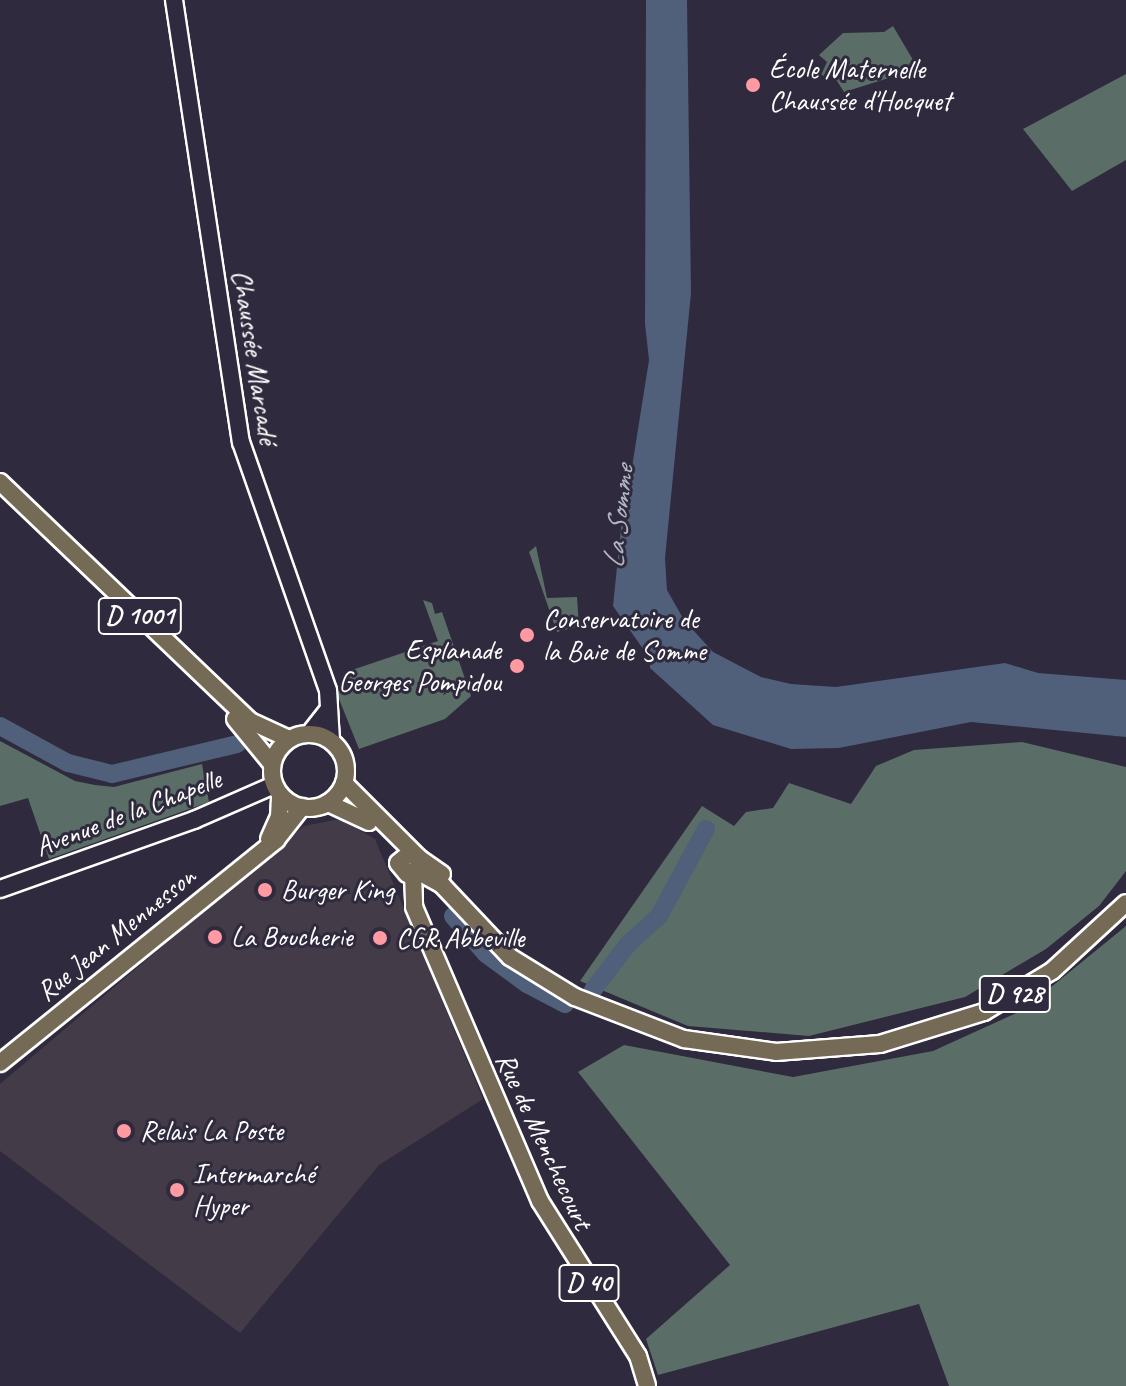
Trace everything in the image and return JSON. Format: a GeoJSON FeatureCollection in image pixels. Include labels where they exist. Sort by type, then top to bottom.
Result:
{"type":"FeatureCollection","features":[{"type":"Feature","properties":{"kind":"main road","name":"D 1001"},"geometry":{"type":"LineString","coordinates":[[0,482],[250,721],[289,739]]}},
{"type":"Feature","properties":{"kind":"main road","name":"D 1001"},"geometry":{"type":"LineString","coordinates":[[0,493],[234,718],[272,764]]}},
{"type":"Feature","properties":{"kind":"main road"},"geometry":{"type":"LineString","coordinates":[[310,733],[331,740],[345,761],[344,783],[328,803],[302,807],[277,790],[272,764],[289,739],[310,733]]}},
{"type":"Feature","properties":{"kind":"main road","name":"D 928"},"geometry":{"type":"LineString","coordinates":[[344,783],[410,864]]}},
{"type":"Feature","properties":{"kind":"main road","name":"Rue Jean Mennesson"},"geometry":{"type":"LineString","coordinates":[[265,845],[279,817],[277,790]]}},
{"type":"Feature","properties":{"kind":"main road","name":"D 928"},"geometry":{"type":"LineString","coordinates":[[328,803],[374,826],[410,864],[442,885],[510,957],[618,1017],[658,1031],[739,1049],[814,1052],[928,1031],[984,1012],[1052,971],[1126,903]]}},
{"type":"Feature","properties":{"kind":"main road","name":"Rue Jean Mennesson"},"geometry":{"type":"LineString","coordinates":[[0,1063],[265,845],[276,840],[302,807]]}},
{"type":"Feature","properties":{"kind":"main road","name":"Rue de Menchecourt"},"geometry":{"type":"LineString","coordinates":[[410,864],[414,907],[548,1218],[638,1356],[647,1386]]}},
{"type":"Feature","properties":{"kind":"street","name":"Chaussée Marcadé"},"geometry":{"type":"LineString","coordinates":[[174,0],[244,457],[317,656],[329,709],[331,740]]}},
{"type":"Feature","properties":{"kind":"street"},"geometry":{"type":"LineString","coordinates":[[310,733],[329,709]]}},
{"type":"Feature","properties":{"kind":"street","name":"Avenue de la Chapelle"},"geometry":{"type":"LineString","coordinates":[[0,889],[277,790]]}},
{"type":"Feature","properties":{"kind":"shaded area"},"geometry":{"type":"Polygon","coordinates":[[[340,819],[375,839],[483,1099],[379,1165],[240,1333],[0,1151],[0,1084],[304,826],[340,819]]]}},
{"type":"Feature","properties":{"kind":"green space"},"geometry":{"type":"Polygon","coordinates":[[[893,26],[916,65],[908,72],[844,92],[837,81],[821,75],[827,62],[819,55],[843,33],[884,32],[893,26]]]}},
{"type":"Feature","properties":{"kind":"green space"},"geometry":{"type":"Polygon","coordinates":[[[1126,74],[1126,160],[1072,191],[1023,129],[1126,74]]]}},
{"type":"Feature","properties":{"kind":"green space"},"geometry":{"type":"Polygon","coordinates":[[[536,546],[547,598],[577,597],[579,626],[557,632],[529,552],[536,546]]]}},
{"type":"Feature","properties":{"kind":"green space"},"geometry":{"type":"Polygon","coordinates":[[[423,600],[432,603],[435,614],[442,612],[471,696],[445,719],[359,749],[335,689],[347,687],[343,673],[438,641],[423,600]]]}},
{"type":"Feature","properties":{"kind":"green space"},"geometry":{"type":"Polygon","coordinates":[[[0,741],[75,781],[95,785],[114,787],[202,764],[209,802],[49,859],[28,798],[0,806],[0,741]]]}},
{"type":"Feature","properties":{"kind":"green space"},"geometry":{"type":"Polygon","coordinates":[[[1022,742],[1126,767],[1126,871],[1099,906],[1046,949],[965,997],[809,1036],[688,1026],[580,981],[702,806],[734,826],[746,812],[773,808],[789,783],[851,804],[876,766],[914,750],[1022,742]]]}},
{"type":"Feature","properties":{"kind":"green space"},"geometry":{"type":"Polygon","coordinates":[[[1126,926],[1126,1386],[949,1386],[919,1304],[658,1375],[646,1339],[730,1265],[578,1072],[624,1045],[793,1077],[933,1051],[1023,1010],[1126,926]]]}},
{"type":"Feature","properties":{"kind":"water"},"geometry":{"type":"Polygon","coordinates":[[[646,0],[687,0],[691,293],[665,558],[667,590],[684,620],[713,652],[761,677],[791,684],[836,687],[1005,663],[1038,673],[1126,680],[1126,737],[971,722],[839,748],[791,749],[713,725],[650,668],[650,659],[613,606],[627,470],[632,467],[649,360],[645,324],[646,0]]]}},
{"type":"Feature","properties":{"kind":"waterway"},"geometry":{"type":"LineString","coordinates":[[0,726],[68,763],[112,774],[237,744]]}},
{"type":"Feature","properties":{"kind":"waterway"},"geometry":{"type":"LineString","coordinates":[[593,990],[628,944],[659,916],[706,829]]}},
{"type":"Feature","properties":{"kind":"waterway"},"geometry":{"type":"LineString","coordinates":[[453,916],[486,954],[527,984],[565,1004]]}},
{"type":"Feature","properties":{"kind":"place","name":"École Maternelle Chaussée d'Hocquet"},"geometry":{"type":"Point","coordinates":[753,85]}},
{"type":"Feature","properties":{"kind":"place","name":"Conservatoire de la Baie de Somme"},"geometry":{"type":"Point","coordinates":[527,635]}},
{"type":"Feature","properties":{"kind":"place","name":"Esplanade Georges Pompidou"},"geometry":{"type":"Point","coordinates":[517,666]}},
{"type":"Feature","properties":{"kind":"place","name":"Burger King"},"geometry":{"type":"Point","coordinates":[265,890]}},
{"type":"Feature","properties":{"kind":"place","name":"La Boucherie"},"geometry":{"type":"Point","coordinates":[215,937]}},
{"type":"Feature","properties":{"kind":"place","name":"CGR Abbeville"},"geometry":{"type":"Point","coordinates":[380,938]}},
{"type":"Feature","properties":{"kind":"place","name":"Relais La Poste"},"geometry":{"type":"Point","coordinates":[124,1131]}},
{"type":"Feature","properties":{"kind":"place","name":"Intermarché Hyper"},"geometry":{"type":"Point","coordinates":[177,1190]}},
{"type":"Feature","properties":{"kind":"water label","name":"La Somme"},"geometry":{"type":"Point","coordinates":[618,517]}}]}
